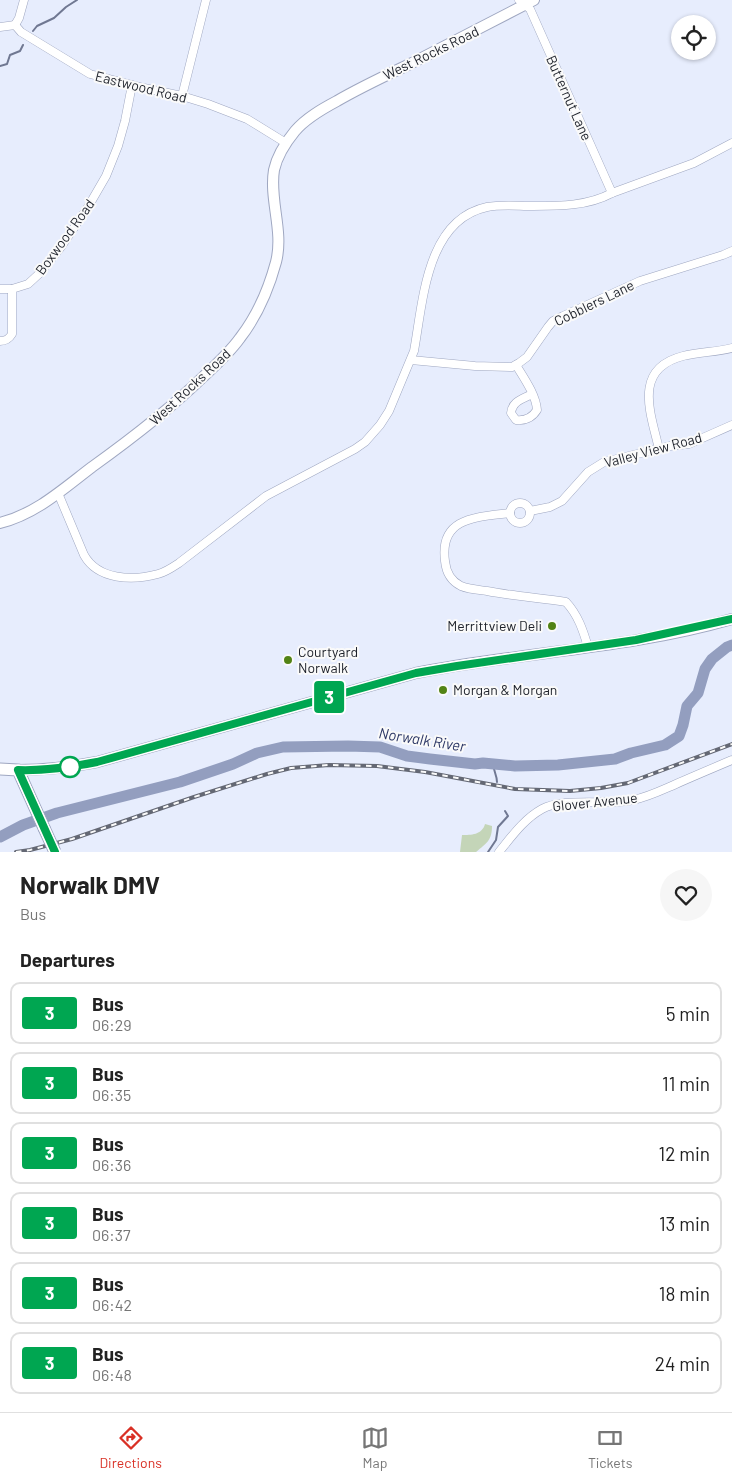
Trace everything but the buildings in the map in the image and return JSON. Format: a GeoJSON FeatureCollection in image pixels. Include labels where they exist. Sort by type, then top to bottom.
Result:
{"type":"FeatureCollection","features":[{"type":"Feature","properties":{"kind":"highway"},"geometry":{"type":"LineString","coordinates":[[0,769],[18,770],[55,852]]}},
{"type":"Feature","properties":{"kind":"main road","name":"West Rocks Road"},"geometry":{"type":"LineString","coordinates":[[0,523],[35,509],[139,433],[211,370],[241,338],[258,308],[270,281],[276,260],[279,243],[274,176],[277,161],[296,129],[328,106],[366,85],[490,24],[525,2]]}},
{"type":"Feature","properties":{"kind":"main road"},"geometry":{"type":"LineString","coordinates":[[18,770],[61,768],[97,762],[416,673],[656,636],[732,619]]}},
{"type":"Feature","properties":{"kind":"street"},"geometry":{"type":"LineString","coordinates":[[0,27],[15,25],[24,0]]}},
{"type":"Feature","properties":{"kind":"street"},"geometry":{"type":"LineString","coordinates":[[182,96],[206,0]]}},
{"type":"Feature","properties":{"kind":"street","name":"Butternut Lane"},"geometry":{"type":"LineString","coordinates":[[525,2],[530,9],[612,193]]}},
{"type":"Feature","properties":{"kind":"street","name":"Eastwood Road"},"geometry":{"type":"LineString","coordinates":[[15,25],[21,32],[90,74],[208,104],[247,119],[286,143]]}},
{"type":"Feature","properties":{"kind":"street","name":"Boxwood Road"},"geometry":{"type":"LineString","coordinates":[[12,289],[22,287],[34,279],[61,247],[84,214],[106,176],[118,146],[132,85]]}},
{"type":"Feature","properties":{"kind":"street"},"geometry":{"type":"LineString","coordinates":[[58,493],[90,565],[103,573],[123,578],[158,574],[179,563],[266,496],[355,449],[365,442],[380,426],[389,411],[411,360],[430,270],[442,240],[454,225],[468,215],[496,206],[562,206],[604,198],[612,193],[694,163],[732,143]]}},
{"type":"Feature","properties":{"kind":"street","name":"Cobblers Lane"},"geometry":{"type":"LineString","coordinates":[[516,365],[527,357],[548,327],[563,316],[640,281],[732,251]]}},
{"type":"Feature","properties":{"kind":"street"},"geometry":{"type":"LineString","coordinates":[[0,289],[12,289],[12,334],[9,339],[0,341]]}},
{"type":"Feature","properties":{"kind":"street"},"geometry":{"type":"LineString","coordinates":[[659,449],[648,398],[649,386],[657,370],[676,358],[732,348]]}},
{"type":"Feature","properties":{"kind":"street"},"geometry":{"type":"LineString","coordinates":[[411,360],[483,366],[512,367],[516,365],[532,394]]}},
{"type":"Feature","properties":{"kind":"street","name":"Valley View Road"},"geometry":{"type":"LineString","coordinates":[[530,512],[562,502],[588,472],[604,462],[690,444],[732,425]]}},
{"type":"Feature","properties":{"kind":"street","name":"Valley View Road"},"geometry":{"type":"LineString","coordinates":[[518,503],[525,505],[530,512],[528,520],[519,524],[511,519],[510,513],[513,506],[518,503]]}},
{"type":"Feature","properties":{"kind":"street","name":"Valley View Road"},"geometry":{"type":"LineString","coordinates":[[510,513],[466,520],[453,528],[445,543],[444,552],[449,575],[462,587],[566,602],[579,620],[588,647]]}},
{"type":"Feature","properties":{"kind":"street","name":"Glover Avenue"},"geometry":{"type":"LineString","coordinates":[[499,852],[524,823],[544,808],[563,803],[631,801],[660,792],[732,760]]}},
{"type":"Feature","properties":{"kind":"green space"},"geometry":{"type":"Polygon","coordinates":[[[485,824],[492,826],[490,838],[486,844],[476,852],[460,852],[462,835],[479,832],[484,828],[485,824]]]}},
{"type":"Feature","properties":{"kind":"waterway"},"geometry":{"type":"LineString","coordinates":[[33,31],[37,26],[54,18],[77,0]]}},
{"type":"Feature","properties":{"kind":"waterway"},"geometry":{"type":"LineString","coordinates":[[0,66],[7,64],[10,55],[20,51],[23,45]]}},
{"type":"Feature","properties":{"kind":"waterway","name":"Norwalk River"},"geometry":{"type":"LineString","coordinates":[[0,837],[23,825],[57,813],[180,782],[233,764],[257,753],[283,747],[380,747],[407,756],[475,764],[515,766],[558,765],[615,759],[665,745],[679,736],[687,706],[698,693],[705,669],[712,659],[732,645]]}},
{"type":"Feature","properties":{"kind":"waterway"},"geometry":{"type":"LineString","coordinates":[[493,763],[497,782]]}},
{"type":"Feature","properties":{"kind":"waterway"},"geometry":{"type":"LineString","coordinates":[[488,852],[496,840],[498,827],[508,816],[505,811]]}},
{"type":"Feature","properties":{"kind":"railway"},"geometry":{"type":"LineString","coordinates":[[16,852],[72,839],[194,797],[291,768],[329,765],[377,766],[425,772],[515,789],[570,791],[628,783],[732,744]]}},
{"type":"Feature","properties":{"kind":"bus line","name":"3"},"geometry":{"type":"LineString","coordinates":[[55,852],[18,770],[61,768],[97,762],[416,673],[636,640],[708,626],[732,619]]}},
{"type":"Feature","properties":{"kind":"place","name":"Merrittview Deli"},"geometry":{"type":"Point","coordinates":[552,626]}},
{"type":"Feature","properties":{"kind":"place","name":"Courtyard Norwalk"},"geometry":{"type":"Point","coordinates":[288,660]}},
{"type":"Feature","properties":{"kind":"place","name":"Morgan & Morgan"},"geometry":{"type":"Point","coordinates":[443,690]}}]}
